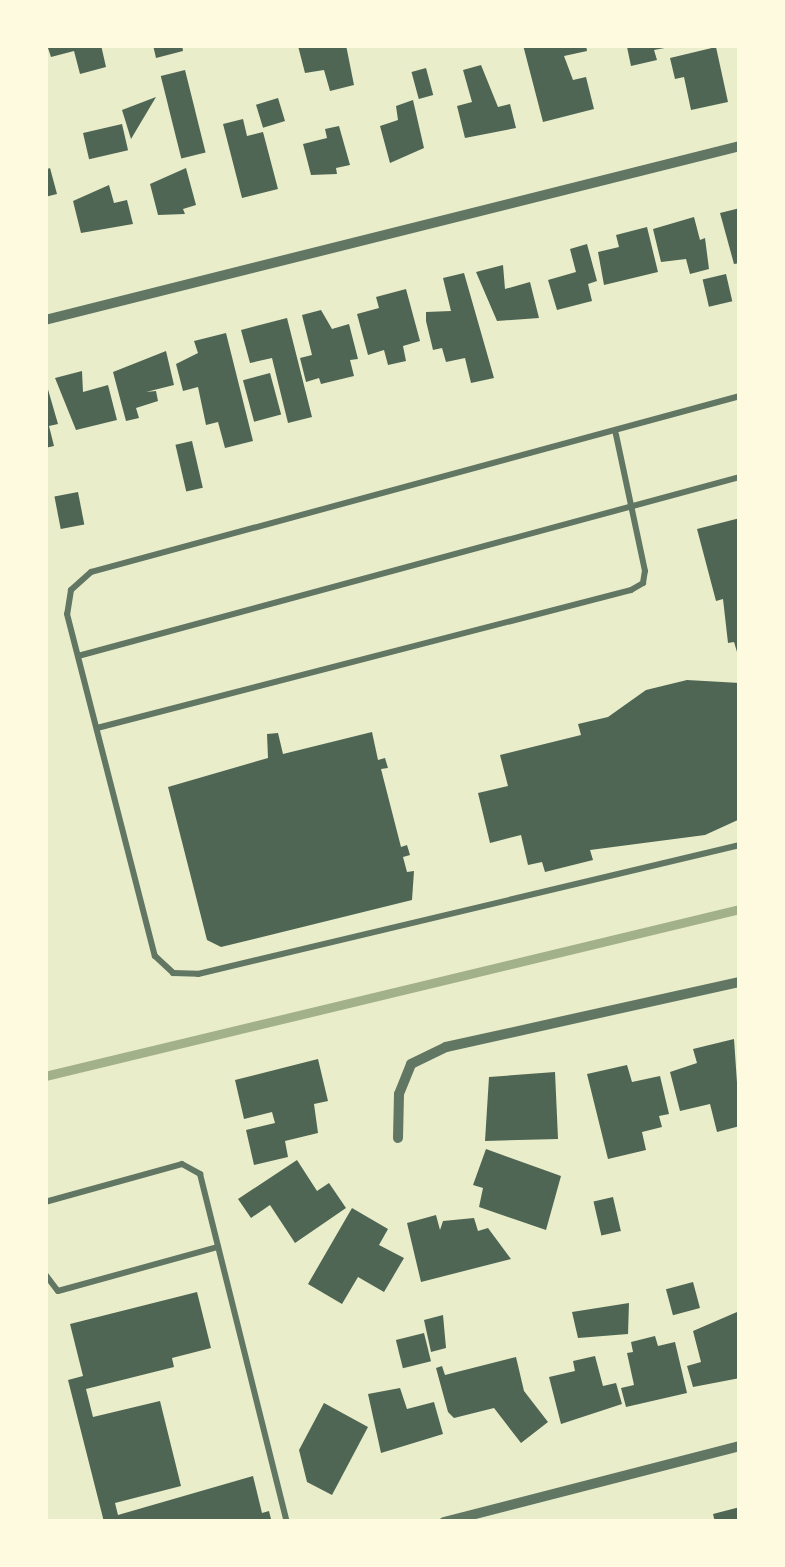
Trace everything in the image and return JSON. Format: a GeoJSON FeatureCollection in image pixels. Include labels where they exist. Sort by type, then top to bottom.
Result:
{"type":"FeatureCollection","features":[{"type":"Feature","properties":{"kind":"street"},"geometry":{"type":"LineString","coordinates":[[45,320],[740,146]]}},
{"type":"Feature","properties":{"kind":"street"},"geometry":{"type":"LineString","coordinates":[[398,1138],[400,1094],[411,1064],[446,1047],[740,982]]}},
{"type":"Feature","properties":{"kind":"street"},"geometry":{"type":"LineString","coordinates":[[444,1522],[740,1446]]}},
{"type":"Feature","properties":{"kind":"lane"},"geometry":{"type":"LineString","coordinates":[[740,396],[616,434],[90,572],[71,590],[66,614],[155,956],[172,973],[198,974],[740,845]]}},
{"type":"Feature","properties":{"kind":"lane"},"geometry":{"type":"LineString","coordinates":[[97,728],[643,584],[644,571],[616,434]]}},
{"type":"Feature","properties":{"kind":"lane"},"geometry":{"type":"LineString","coordinates":[[78,656],[740,476]]}},
{"type":"Feature","properties":{"kind":"lane"},"geometry":{"type":"LineString","coordinates":[[45,1202],[182,1164],[200,1174],[287,1522]]}},
{"type":"Feature","properties":{"kind":"lane"},"geometry":{"type":"LineString","coordinates":[[45,1274],[58,1292],[218,1247]]}},
{"type":"Feature","properties":{"kind":"building"},"geometry":{"type":"Polygon","coordinates":[[[47,45],[101,45],[106,67],[80,74],[74,51],[51,57],[47,45]]]}},
{"type":"Feature","properties":{"kind":"building"},"geometry":{"type":"Polygon","coordinates":[[[153,45],[182,45],[183,51],[156,58],[153,45]]]}},
{"type":"Feature","properties":{"kind":"building"},"geometry":{"type":"Polygon","coordinates":[[[346,45],[354,85],[330,91],[324,70],[305,73],[298,46],[346,45]]]}},
{"type":"Feature","properties":{"kind":"building"},"geometry":{"type":"Polygon","coordinates":[[[523,45],[586,45],[587,51],[564,56],[573,80],[586,77],[594,109],[543,122],[523,45]]]}},
{"type":"Feature","properties":{"kind":"building"},"geometry":{"type":"Polygon","coordinates":[[[627,47],[670,47],[654,50],[657,60],[631,66],[627,47]]]}},
{"type":"Feature","properties":{"kind":"building"},"geometry":{"type":"Polygon","coordinates":[[[716,47],[728,102],[691,110],[684,77],[675,79],[670,58],[716,47]]]}},
{"type":"Feature","properties":{"kind":"building"},"geometry":{"type":"Polygon","coordinates":[[[481,65],[498,107],[510,104],[516,128],[465,138],[457,106],[472,102],[463,70],[481,65]]]}},
{"type":"Feature","properties":{"kind":"building"},"geometry":{"type":"Polygon","coordinates":[[[426,68],[433,95],[419,99],[412,72],[426,68]]]}},
{"type":"Feature","properties":{"kind":"building"},"geometry":{"type":"Polygon","coordinates":[[[185,70],[206,152],[181,159],[161,76],[185,70]]]}},
{"type":"Feature","properties":{"kind":"building"},"geometry":{"type":"Polygon","coordinates":[[[156,97],[131,139],[122,110],[156,97]]]}},
{"type":"Feature","properties":{"kind":"building"},"geometry":{"type":"Polygon","coordinates":[[[278,98],[285,121],[263,128],[256,105],[278,98]]]}},
{"type":"Feature","properties":{"kind":"building"},"geometry":{"type":"Polygon","coordinates":[[[413,100],[424,148],[390,163],[380,126],[398,120],[396,106],[413,100]]]}},
{"type":"Feature","properties":{"kind":"building"},"geometry":{"type":"Polygon","coordinates":[[[243,119],[247,136],[263,132],[278,189],[242,198],[223,124],[243,119]]]}},
{"type":"Feature","properties":{"kind":"building"},"geometry":{"type":"Polygon","coordinates":[[[122,124],[128,150],[89,159],[83,133],[122,124]]]}},
{"type":"Feature","properties":{"kind":"building"},"geometry":{"type":"Polygon","coordinates":[[[339,126],[350,165],[336,168],[337,174],[311,175],[303,144],[327,138],[325,129],[339,126]]]}},
{"type":"Feature","properties":{"kind":"building"},"geometry":{"type":"Polygon","coordinates":[[[50,168],[57,194],[45,197],[45,170],[50,168]]]}},
{"type":"Feature","properties":{"kind":"building"},"geometry":{"type":"Polygon","coordinates":[[[186,168],[196,205],[183,209],[185,214],[158,215],[150,184],[186,168]]]}},
{"type":"Feature","properties":{"kind":"building"},"geometry":{"type":"Polygon","coordinates":[[[109,185],[114,203],[127,200],[133,224],[81,233],[73,201],[109,185]]]}},
{"type":"Feature","properties":{"kind":"building"},"geometry":{"type":"Polygon","coordinates":[[[740,208],[740,263],[734,264],[720,213],[740,208]]]}},
{"type":"Feature","properties":{"kind":"building"},"geometry":{"type":"Polygon","coordinates":[[[694,217],[700,240],[705,238],[709,269],[690,274],[686,259],[661,262],[653,229],[694,217]]]}},
{"type":"Feature","properties":{"kind":"building"},"geometry":{"type":"Polygon","coordinates":[[[647,227],[658,272],[604,285],[598,252],[619,247],[616,235],[647,227]]]}},
{"type":"Feature","properties":{"kind":"building"},"geometry":{"type":"Polygon","coordinates":[[[587,244],[597,281],[588,284],[592,301],[557,310],[548,280],[576,272],[570,249],[587,244]]]}},
{"type":"Feature","properties":{"kind":"building"},"geometry":{"type":"Polygon","coordinates":[[[503,265],[505,289],[530,282],[539,318],[497,321],[476,272],[503,265]]]}},
{"type":"Feature","properties":{"kind":"building"},"geometry":{"type":"Polygon","coordinates":[[[464,273],[494,378],[471,383],[465,358],[446,362],[442,348],[433,350],[426,321],[426,312],[451,311],[443,278],[464,273]]]}},
{"type":"Feature","properties":{"kind":"building"},"geometry":{"type":"Polygon","coordinates":[[[726,274],[732,301],[709,307],[703,279],[726,274]]]}},
{"type":"Feature","properties":{"kind":"building"},"geometry":{"type":"Polygon","coordinates":[[[406,289],[420,341],[403,346],[406,361],[388,365],[384,350],[368,355],[357,314],[379,308],[376,297],[406,289]]]}},
{"type":"Feature","properties":{"kind":"building"},"geometry":{"type":"Polygon","coordinates":[[[321,310],[332,329],[349,324],[358,359],[350,360],[354,376],[321,384],[319,378],[306,382],[300,358],[312,355],[302,315],[321,310]]]}},
{"type":"Feature","properties":{"kind":"building"},"geometry":{"type":"Polygon","coordinates":[[[287,318],[312,417],[288,423],[272,358],[250,363],[241,330],[287,318]]]}},
{"type":"Feature","properties":{"kind":"building"},"geometry":{"type":"Polygon","coordinates":[[[226,333],[253,441],[225,448],[218,422],[206,425],[198,387],[183,391],[176,364],[198,353],[194,341],[226,333]]]}},
{"type":"Feature","properties":{"kind":"building"},"geometry":{"type":"Polygon","coordinates":[[[166,351],[174,385],[146,392],[156,391],[158,401],[136,408],[139,418],[126,421],[113,372],[166,351]]]}},
{"type":"Feature","properties":{"kind":"building"},"geometry":{"type":"Polygon","coordinates":[[[82,371],[83,392],[108,385],[117,420],[76,430],[55,378],[82,371]]]}},
{"type":"Feature","properties":{"kind":"building"},"geometry":{"type":"Polygon","coordinates":[[[270,373],[281,415],[254,422],[243,380],[270,373]]]}},
{"type":"Feature","properties":{"kind":"building"},"geometry":{"type":"Polygon","coordinates":[[[45,379],[58,424],[49,426],[54,446],[45,448],[45,379]]]}},
{"type":"Feature","properties":{"kind":"building"},"geometry":{"type":"Polygon","coordinates":[[[192,441],[203,488],[186,492],[175,445],[192,441]]]}},
{"type":"Feature","properties":{"kind":"building"},"geometry":{"type":"Polygon","coordinates":[[[78,492],[84,524],[61,529],[54,497],[78,492]]]}},
{"type":"Feature","properties":{"kind":"building"},"geometry":{"type":"Polygon","coordinates":[[[740,518],[737,652],[734,642],[728,643],[723,599],[716,601],[697,529],[740,518]]]}},
{"type":"Feature","properties":{"kind":"building"},"geometry":{"type":"Polygon","coordinates":[[[687,680],[740,683],[740,819],[705,835],[590,850],[593,860],[545,872],[542,862],[528,865],[521,835],[490,843],[478,793],[508,786],[500,755],[581,735],[578,724],[608,717],[646,690],[687,680]]]}},
{"type":"Feature","properties":{"kind":"building"},"geometry":{"type":"Polygon","coordinates":[[[372,732],[378,760],[385,758],[388,768],[381,769],[401,847],[407,845],[410,855],[403,857],[407,872],[414,871],[412,900],[221,947],[207,940],[168,787],[268,758],[267,734],[278,733],[283,754],[372,732]]]}},
{"type":"Feature","properties":{"kind":"building"},"geometry":{"type":"Polygon","coordinates":[[[734,1039],[740,1126],[717,1132],[710,1104],[680,1111],[670,1072],[697,1063],[693,1049],[734,1039]]]}},
{"type":"Feature","properties":{"kind":"building"},"geometry":{"type":"Polygon","coordinates":[[[318,1059],[328,1101],[314,1104],[318,1133],[285,1141],[288,1157],[254,1165],[246,1130],[275,1123],[272,1112],[244,1119],[235,1080],[318,1059]]]}},
{"type":"Feature","properties":{"kind":"building"},"geometry":{"type":"Polygon","coordinates":[[[627,1065],[632,1082],[660,1076],[669,1114],[659,1116],[662,1127],[642,1132],[646,1150],[608,1159],[587,1074],[627,1065]]]}},
{"type":"Feature","properties":{"kind":"building"},"geometry":{"type":"Polygon","coordinates":[[[555,1072],[558,1139],[485,1141],[489,1077],[555,1072]]]}},
{"type":"Feature","properties":{"kind":"building"},"geometry":{"type":"Polygon","coordinates":[[[486,1149],[561,1176],[546,1230],[479,1207],[483,1188],[473,1185],[486,1149]]]}},
{"type":"Feature","properties":{"kind":"building"},"geometry":{"type":"Polygon","coordinates":[[[297,1160],[317,1191],[329,1183],[346,1208],[295,1243],[270,1205],[251,1218],[238,1199],[297,1160]]]}},
{"type":"Feature","properties":{"kind":"building"},"geometry":{"type":"Polygon","coordinates":[[[613,1197],[621,1231],[601,1236],[594,1201],[613,1197]]]}},
{"type":"Feature","properties":{"kind":"building"},"geometry":{"type":"Polygon","coordinates":[[[352,1208],[388,1229],[379,1245],[404,1258],[384,1292],[358,1277],[342,1304],[308,1284],[352,1208]]]}},
{"type":"Feature","properties":{"kind":"building"},"geometry":{"type":"Polygon","coordinates":[[[436,1215],[440,1230],[443,1221],[474,1218],[478,1231],[488,1228],[511,1259],[421,1282],[407,1223],[436,1215]]]}},
{"type":"Feature","properties":{"kind":"building"},"geometry":{"type":"Polygon","coordinates":[[[693,1282],[700,1308],[673,1315],[666,1289],[693,1282]]]}},
{"type":"Feature","properties":{"kind":"building"},"geometry":{"type":"Polygon","coordinates":[[[197,1292],[211,1348],[172,1358],[174,1367],[86,1389],[93,1417],[160,1401],[181,1486],[115,1503],[118,1515],[253,1476],[262,1513],[269,1511],[271,1519],[104,1522],[68,1380],[83,1376],[70,1324],[197,1292]]]}},
{"type":"Feature","properties":{"kind":"building"},"geometry":{"type":"Polygon","coordinates":[[[629,1303],[628,1334],[578,1338],[572,1312],[629,1303]]]}},
{"type":"Feature","properties":{"kind":"building"},"geometry":{"type":"Polygon","coordinates":[[[737,1312],[740,1378],[693,1387],[687,1366],[701,1362],[693,1331],[737,1312]]]}},
{"type":"Feature","properties":{"kind":"building"},"geometry":{"type":"Polygon","coordinates":[[[443,1315],[446,1348],[431,1352],[424,1320],[443,1315]]]}},
{"type":"Feature","properties":{"kind":"building"},"geometry":{"type":"Polygon","coordinates":[[[424,1333],[431,1361],[403,1368],[396,1340],[424,1333]]]}},
{"type":"Feature","properties":{"kind":"building"},"geometry":{"type":"Polygon","coordinates":[[[655,1336],[658,1346],[675,1342],[687,1393],[626,1407],[621,1388],[634,1385],[627,1353],[633,1352],[631,1342],[655,1336]]]}},
{"type":"Feature","properties":{"kind":"building"},"geometry":{"type":"Polygon","coordinates":[[[595,1356],[603,1386],[616,1383],[622,1404],[561,1424],[549,1377],[575,1371],[573,1361],[595,1356]]]}},
{"type":"Feature","properties":{"kind":"building"},"geometry":{"type":"Polygon","coordinates":[[[516,1357],[524,1391],[548,1422],[521,1443],[494,1408],[454,1418],[448,1412],[436,1368],[442,1366],[445,1375],[516,1357]]]}},
{"type":"Feature","properties":{"kind":"building"},"geometry":{"type":"Polygon","coordinates":[[[400,1388],[407,1409],[434,1402],[443,1434],[381,1453],[368,1394],[400,1388]]]}},
{"type":"Feature","properties":{"kind":"building"},"geometry":{"type":"Polygon","coordinates":[[[324,1403],[368,1427],[332,1495],[307,1482],[299,1450],[324,1403]]]}},
{"type":"Feature","properties":{"kind":"building"},"geometry":{"type":"Polygon","coordinates":[[[740,1507],[740,1522],[715,1522],[713,1514],[740,1507]]]}},
{"type":"Feature","properties":{"kind":"waterway"},"geometry":{"type":"LineString","coordinates":[[45,1076],[740,909]]}}]}
